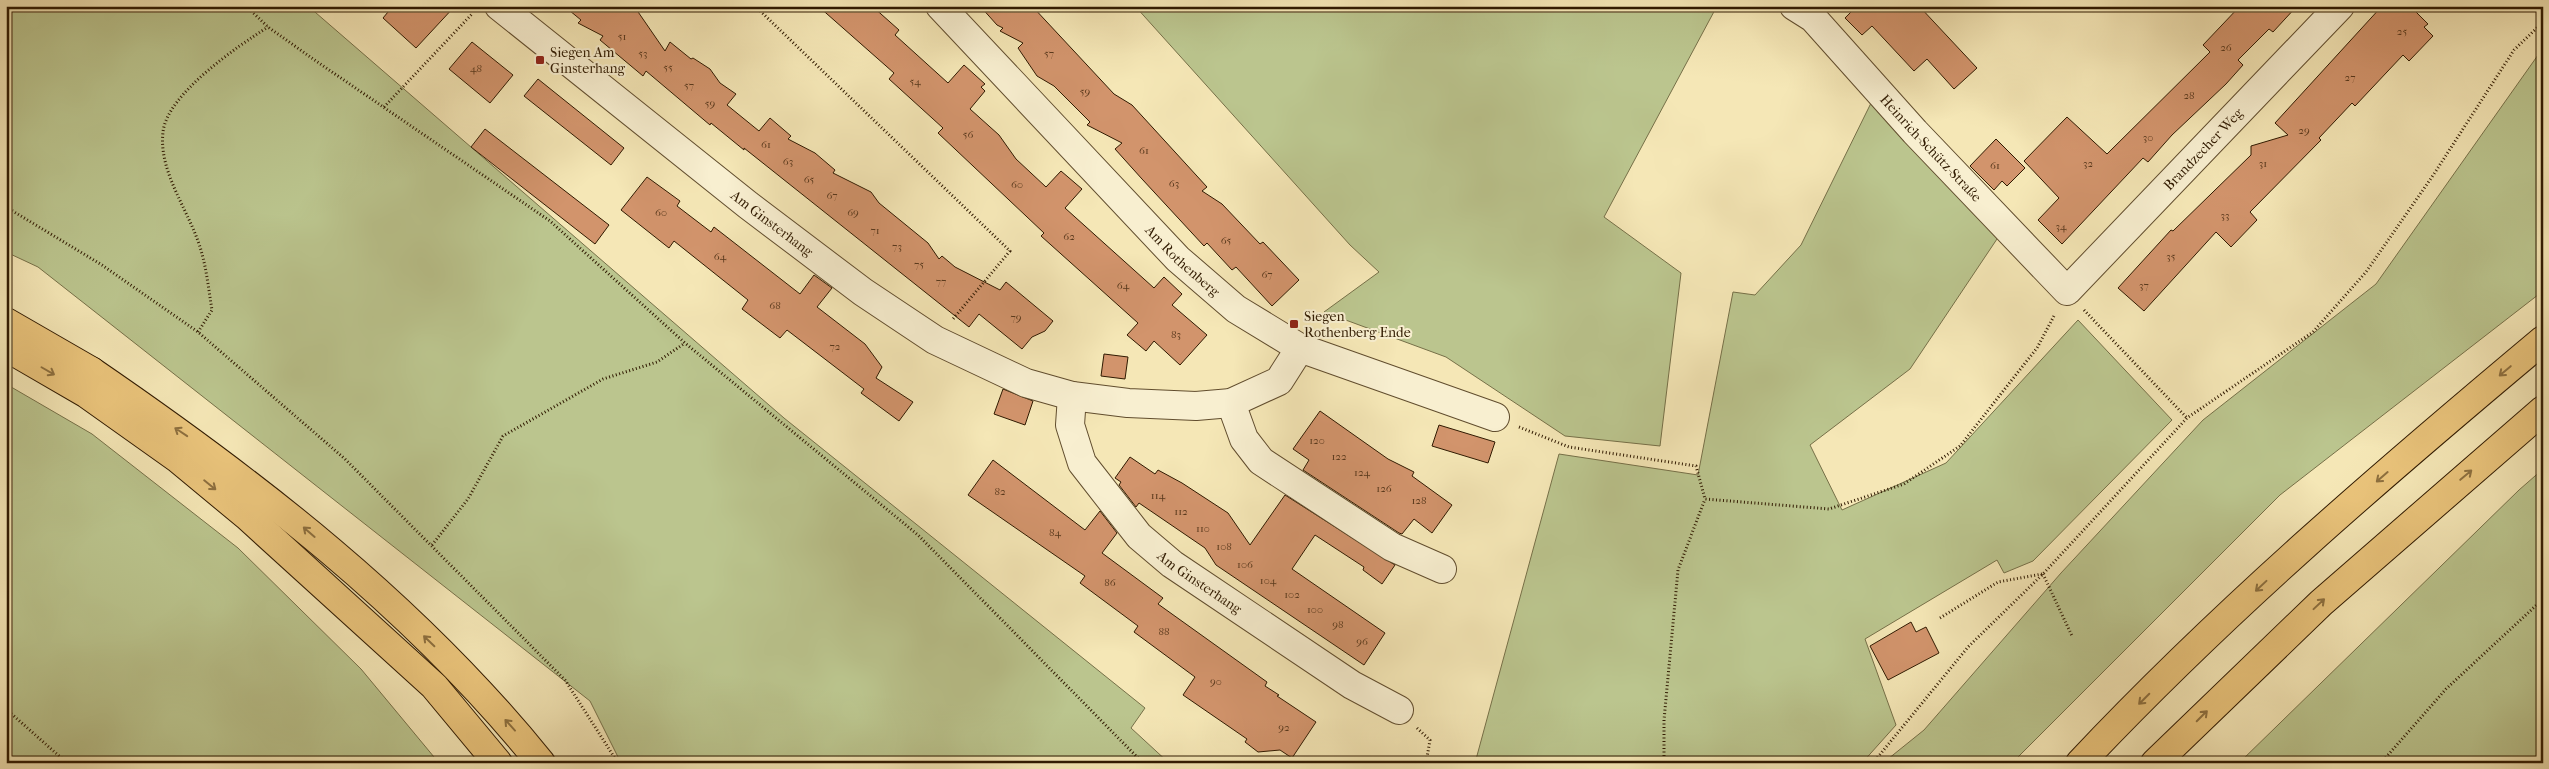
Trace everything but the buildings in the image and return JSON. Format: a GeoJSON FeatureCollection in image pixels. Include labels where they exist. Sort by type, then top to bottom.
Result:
{"type":"FeatureCollection","features":[{"type":"Feature","properties":{"kind":"highway"},"geometry":{"type":"LineString","coordinates":[[6,322],[91,371],[191,439],[279,506],[371,585],[464,675],[541,763]]}},
{"type":"Feature","properties":{"kind":"highway"},"geometry":{"type":"LineString","coordinates":[[2080,763],[2197,647],[2314,537],[2434,431],[2543,340]]}},
{"type":"Feature","properties":{"kind":"highway"},"geometry":{"type":"LineString","coordinates":[[6,346],[87,394],[178,458],[247,516],[434,686],[498,763]]}},
{"type":"Feature","properties":{"kind":"highway"},"geometry":{"type":"LineString","coordinates":[[2155,763],[2321,603],[2429,506],[2543,410]]}},
{"type":"Feature","properties":{"kind":"highway"},"geometry":{"type":"LineString","coordinates":[[332,592],[406,673],[476,763]]}},
{"type":"Feature","properties":{"kind":"street","name":"Am Rothenberg"},"geometry":{"type":"LineString","coordinates":[[940,6],[1178,259],[1236,309],[1300,348],[1495,417]]}},
{"type":"Feature","properties":{"kind":"street","name":"Brandzecher Weg"},"geometry":{"type":"LineString","coordinates":[[2067,291],[2340,6]]}},
{"type":"Feature","properties":{"kind":"street","name":"Am Ginsterhang"},"geometry":{"type":"LineString","coordinates":[[487,9],[863,292],[935,340],[1026,383],[1072,396],[1128,403],[1196,406],[1231,403],[1279,381],[1300,348]]}},
{"type":"Feature","properties":{"kind":"street","name":"Heinrich-Schütz-Straße"},"geometry":{"type":"LineString","coordinates":[[1811,10],[1915,132],[2067,291]]}},
{"type":"Feature","properties":{"kind":"street","name":"Am Ginsterhang"},"geometry":{"type":"LineString","coordinates":[[1072,396],[1070,425],[1082,463],[1139,536],[1172,564],[1352,685],[1399,710]]}},
{"type":"Feature","properties":{"kind":"street"},"geometry":{"type":"LineString","coordinates":[[1231,403],[1244,439],[1261,461],[1392,548],[1442,569]]}},
{"type":"Feature","properties":{"kind":"path"},"geometry":{"type":"LineString","coordinates":[[246,6],[268,27],[550,221],[685,343],[918,535],[1143,763]]}},
{"type":"Feature","properties":{"kind":"path"},"geometry":{"type":"LineString","coordinates":[[755,6],[1010,251],[935,340]]}},
{"type":"Feature","properties":{"kind":"path"},"geometry":{"type":"LineString","coordinates":[[384,107],[487,9]]}},
{"type":"Feature","properties":{"kind":"path"},"geometry":{"type":"LineString","coordinates":[[1872,763],[1968,647],[2042,574],[2187,418],[2313,332],[2366,272],[2432,177],[2514,50],[2543,22]]}},
{"type":"Feature","properties":{"kind":"path"},"geometry":{"type":"LineString","coordinates":[[198,332],[212,310],[202,253],[166,163],[163,131],[173,106],[227,54],[268,27]]}},
{"type":"Feature","properties":{"kind":"path"},"geometry":{"type":"LineString","coordinates":[[6,207],[102,265],[198,332],[345,458],[565,680],[618,763]]}},
{"type":"Feature","properties":{"kind":"path"},"geometry":{"type":"LineString","coordinates":[[1705,499],[1829,509],[1904,484],[1960,446],[2037,348],[2067,291],[2187,418]]}},
{"type":"Feature","properties":{"kind":"path"},"geometry":{"type":"LineString","coordinates":[[432,545],[468,499],[502,436],[603,379],[657,362],[685,343]]}},
{"type":"Feature","properties":{"kind":"path"},"geometry":{"type":"LineString","coordinates":[[1495,417],[1569,447],[1696,466],[1705,499],[1678,570],[1664,720],[1664,763]]}},
{"type":"Feature","properties":{"kind":"path"},"geometry":{"type":"LineString","coordinates":[[1940,618],[1998,582],[2042,574]]}},
{"type":"Feature","properties":{"kind":"path"},"geometry":{"type":"LineString","coordinates":[[2042,574],[2072,636]]}},
{"type":"Feature","properties":{"kind":"path"},"geometry":{"type":"LineString","coordinates":[[2381,763],[2446,689],[2543,599]]}},
{"type":"Feature","properties":{"kind":"path"},"geometry":{"type":"LineString","coordinates":[[6,709],[67,763]]}},
{"type":"Feature","properties":{"kind":"path"},"geometry":{"type":"LineString","coordinates":[[1399,710],[1430,740],[1426,763]]}},
{"type":"Feature","properties":{"kind":"green space"},"geometry":{"type":"Polygon","coordinates":[[[6,6],[308,6],[784,418],[1145,708],[1131,728],[1169,763],[621,763],[590,701],[38,267],[6,252],[6,6]]]}},
{"type":"Feature","properties":{"kind":"green space"},"geometry":{"type":"Polygon","coordinates":[[[1135,6],[1717,6],[1604,217],[1681,273],[1660,446],[1565,436],[1446,357],[1324,312],[1379,272],[1350,245],[1135,6]]]}},
{"type":"Feature","properties":{"kind":"green space"},"geometry":{"type":"Polygon","coordinates":[[[2543,48],[2543,291],[2280,495],[2012,763],[1883,763],[1924,730],[2061,573],[2203,420],[2376,284],[2543,48]]]}},
{"type":"Feature","properties":{"kind":"green space"},"geometry":{"type":"Polygon","coordinates":[[[1873,99],[1999,236],[1910,369],[1810,445],[1842,510],[1946,463],[2078,320],[2172,420],[2033,561],[2004,573],[1997,560],[1865,639],[1896,725],[1862,763],[1475,763],[1559,454],[1698,475],[1733,292],[1755,295],[1801,245],[1873,99]]]}},
{"type":"Feature","properties":{"kind":"green space"},"geometry":{"type":"Polygon","coordinates":[[[6,384],[92,434],[238,548],[361,669],[439,763],[6,763],[6,384]]]}},
{"type":"Feature","properties":{"kind":"green space"},"geometry":{"type":"Polygon","coordinates":[[[2543,469],[2543,763],[2239,763],[2519,490],[2543,469]]]}},
{"type":"Feature","properties":{"kind":"place","name":"Siegen Am Ginsterhang"},"geometry":{"type":"Point","coordinates":[540,60]}},
{"type":"Feature","properties":{"kind":"place","name":"Siegen Rothenberg Ende"},"geometry":{"type":"Point","coordinates":[1294,324]}}]}
